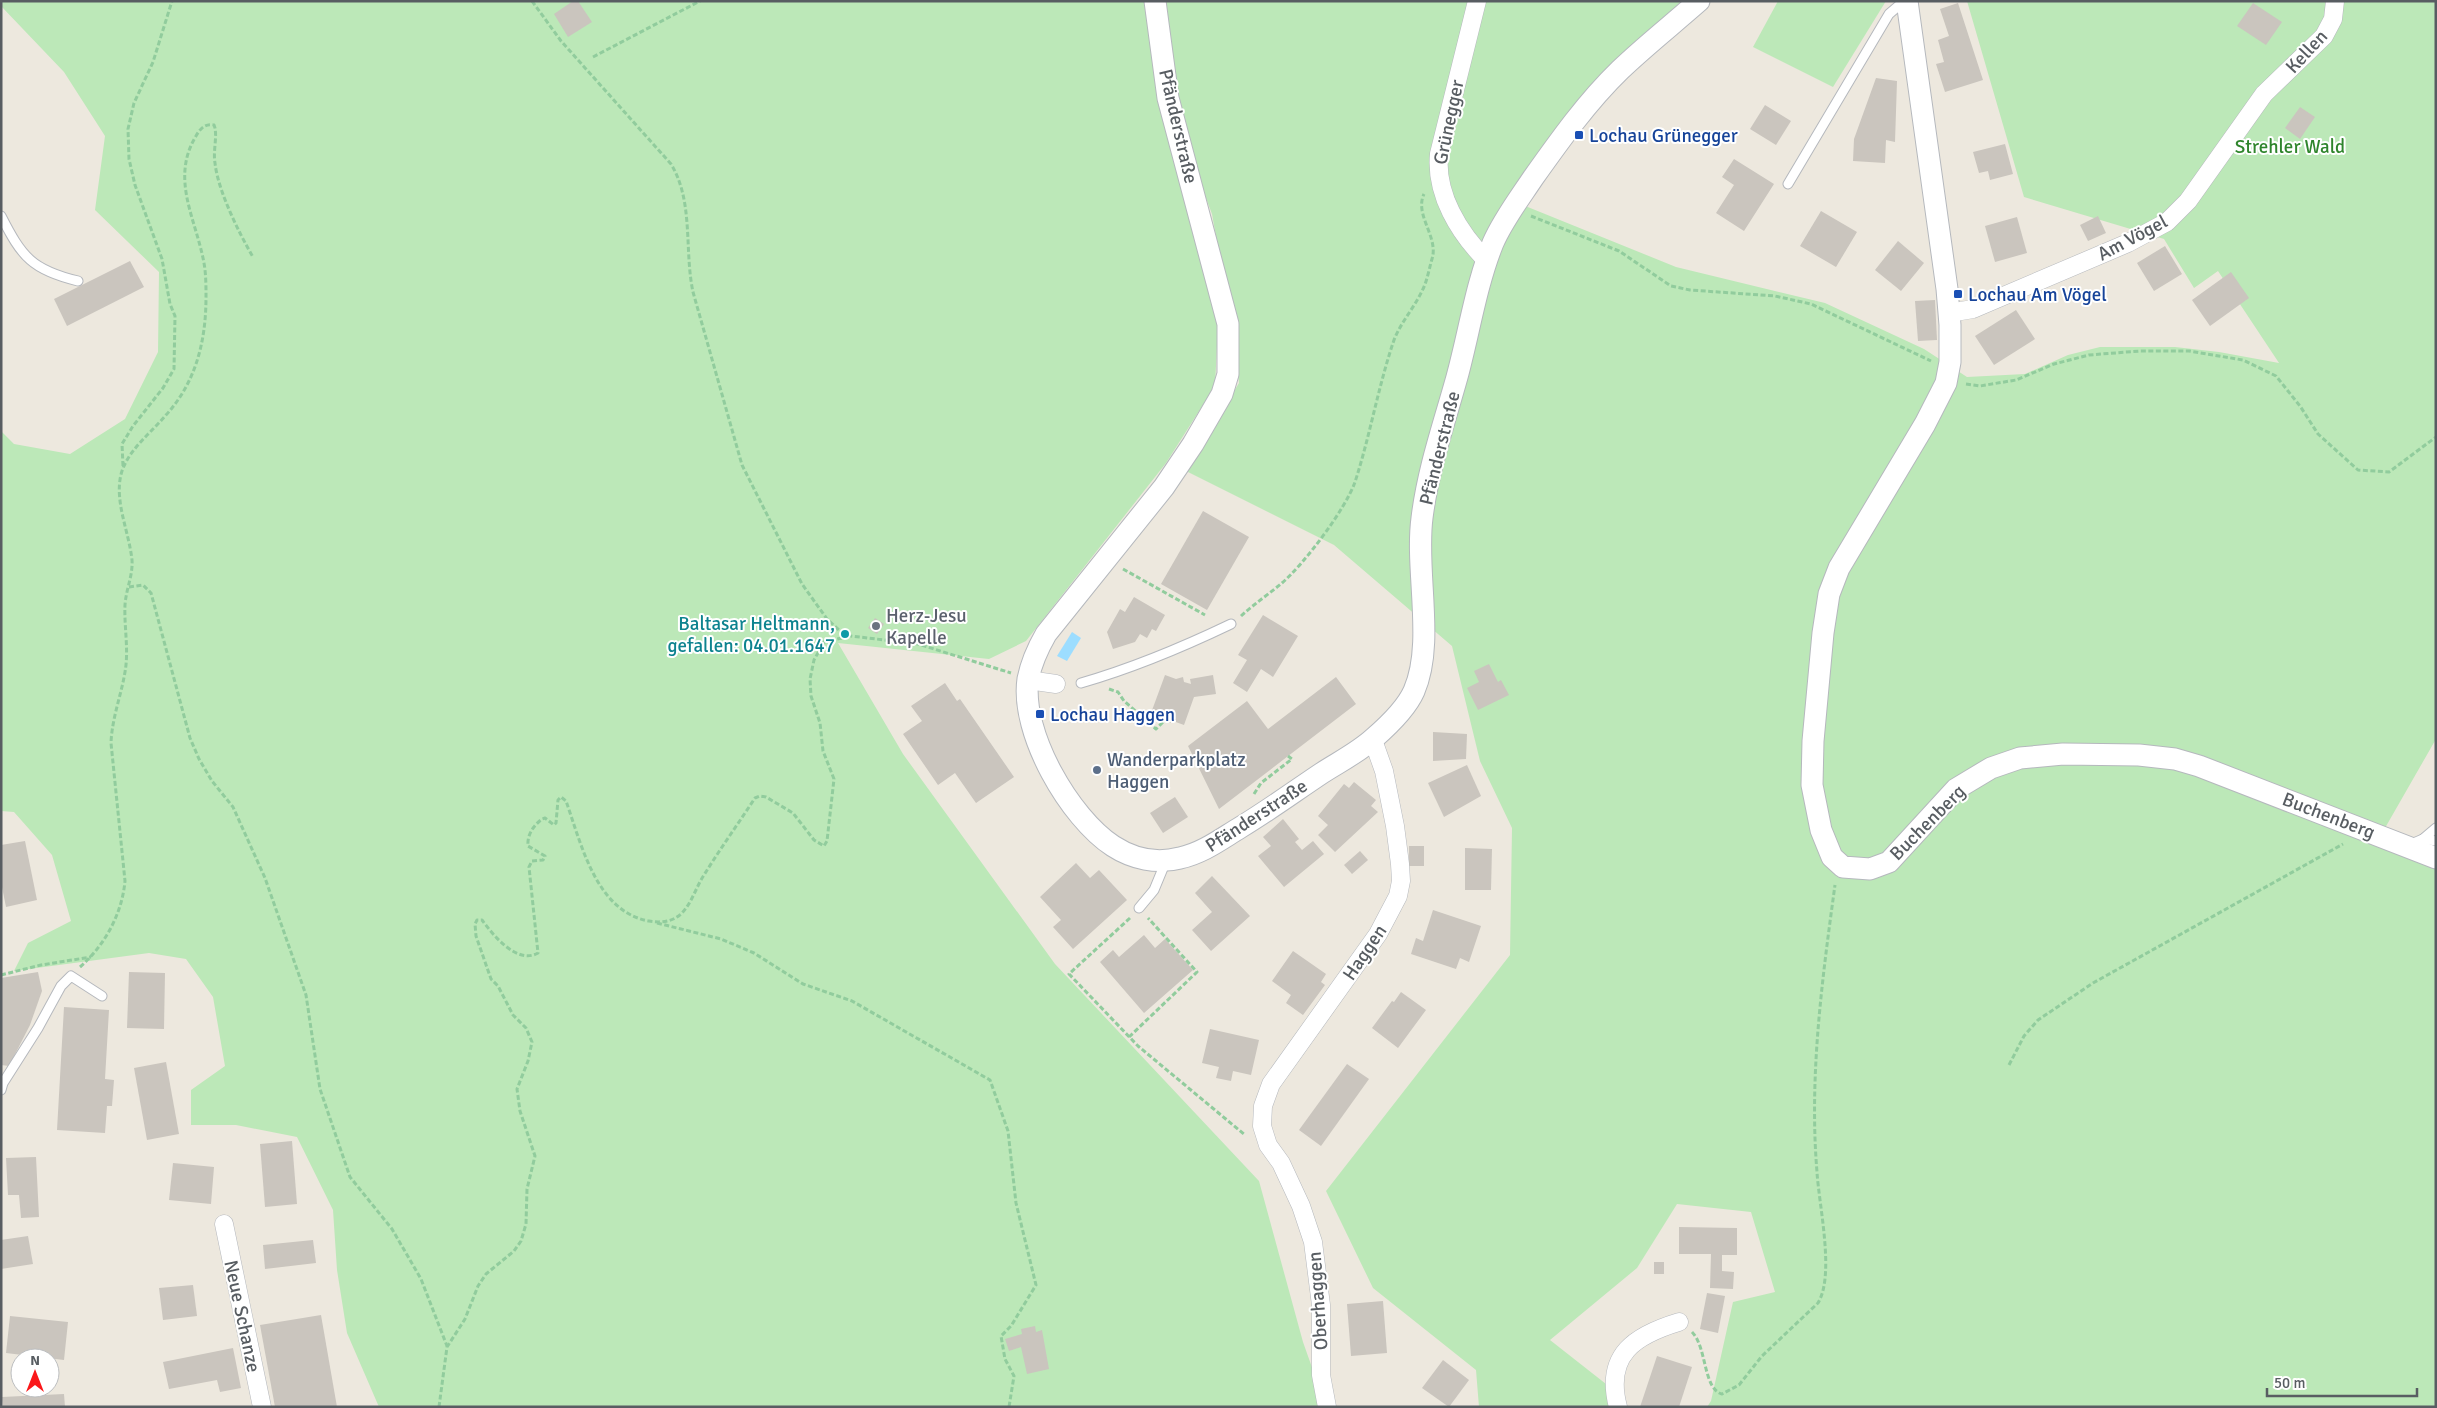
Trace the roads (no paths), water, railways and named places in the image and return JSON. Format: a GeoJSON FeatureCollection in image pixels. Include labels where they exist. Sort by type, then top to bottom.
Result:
{"type":"FeatureCollection","features":[{"type":"Feature","properties":{"kind":"street","name":"Pfänderstraße"},"geometry":{"type":"LineString","coordinates":[[1155,1],[1168,98],[1228,324],[1228,374],[1222,394],[1194,444],[1164,487],[1105,558],[1046,634],[1038,648],[1028,680],[1030,712],[1042,754],[1078,813],[1101,838],[1124,853],[1149,860],[1166,861],[1189,856],[1215,844],[1269,811],[1372,740],[1406,706],[1415,689],[1420,669],[1423,631],[1420,534],[1425,494],[1433,457],[1457,378],[1487,261],[1497,235],[1512,209],[1566,131],[1619,71],[1699,1]]}},
{"type":"Feature","properties":{"kind":"street","name":"Grünegger"},"geometry":{"type":"LineString","coordinates":[[1477,1],[1438,154],[1438,176],[1440,187],[1461,229],[1487,261]]}},
{"type":"Feature","properties":{"kind":"street"},"geometry":{"type":"LineString","coordinates":[[1906,1],[1949,313]]}},
{"type":"Feature","properties":{"kind":"street","name":"Kellen"},"geometry":{"type":"LineString","coordinates":[[2264,94],[2324,36],[2333,19],[2335,1]]}},
{"type":"Feature","properties":{"kind":"street","name":"Am Vögel"},"geometry":{"type":"LineString","coordinates":[[1949,313],[1973,310],[2128,243],[2167,222],[2188,201],[2264,94]]}},
{"type":"Feature","properties":{"kind":"street","name":"Buchenberg"},"geometry":{"type":"LineString","coordinates":[[1949,313],[1947,378],[1925,424],[1833,580],[1822,634],[1813,741],[1812,785],[1820,830],[1832,857],[1838,865],[1860,870],[1880,867],[1895,856],[1942,803],[1966,782],[1991,768],[2020,758],[2063,754],[2139,755],[2174,759],[2199,766],[2367,830],[2415,842],[2436,858]]}},
{"type":"Feature","properties":{"kind":"street"},"geometry":{"type":"LineString","coordinates":[[1028,680],[1056,684]]}},
{"type":"Feature","properties":{"kind":"street","name":"Haggen"},"geometry":{"type":"LineString","coordinates":[[1268,1145],[1262,1118],[1266,1096],[1272,1084],[1378,934],[1398,896],[1401,881],[1395,826],[1384,771],[1372,740]]}},
{"type":"Feature","properties":{"kind":"street","name":"Oberhaggen"},"geometry":{"type":"LineString","coordinates":[[1268,1145],[1281,1163],[1291,1183],[1313,1242],[1320,1306],[1321,1374],[1327,1407]]}},
{"type":"Feature","properties":{"kind":"street","name":"Neue Schanze"},"geometry":{"type":"LineString","coordinates":[[224,1224],[262,1407]]}},
{"type":"Feature","properties":{"kind":"street"},"geometry":{"type":"LineString","coordinates":[[1618,1407],[1617,1372],[1626,1350],[1640,1336],[1680,1322]]}},
{"type":"Feature","properties":{"kind":"lane"},"geometry":{"type":"LineString","coordinates":[[1788,184],[1890,14],[1906,1]]}},
{"type":"Feature","properties":{"kind":"lane"},"geometry":{"type":"LineString","coordinates":[[1,216],[18,247],[33,264],[52,275],[78,282]]}},
{"type":"Feature","properties":{"kind":"lane"},"geometry":{"type":"LineString","coordinates":[[1081,682],[1116,674],[1232,624]]}},
{"type":"Feature","properties":{"kind":"lane"},"geometry":{"type":"LineString","coordinates":[[2415,842],[2436,828]]}},
{"type":"Feature","properties":{"kind":"lane"},"geometry":{"type":"LineString","coordinates":[[2415,842],[2436,841]]}},
{"type":"Feature","properties":{"kind":"lane"},"geometry":{"type":"LineString","coordinates":[[1140,908],[1154,890],[1166,861]]}},
{"type":"Feature","properties":{"kind":"lane"},"geometry":{"type":"LineString","coordinates":[[1,1090],[3,1083],[38,1028],[61,986],[71,976],[102,996]]}},
{"type":"Feature","properties":{"kind":"water"},"geometry":{"type":"Polygon","coordinates":[[[1072,632],[1081,638],[1067,661],[1057,656],[1072,632]]]}},
{"type":"Feature","properties":{"kind":"place","name":"Lochau Grünegger"},"geometry":{"type":"Point","coordinates":[1579,135]}},
{"type":"Feature","properties":{"kind":"place","name":"Lochau Am Vögel"},"geometry":{"type":"Point","coordinates":[1958,294]}},
{"type":"Feature","properties":{"kind":"place","name":"Herz-Jesu Kapelle"},"geometry":{"type":"Point","coordinates":[876,626]}},
{"type":"Feature","properties":{"kind":"place","name":"Baltasar Heltmann, gefallen: 04.01.1647"},"geometry":{"type":"Point","coordinates":[845,634]}},
{"type":"Feature","properties":{"kind":"place","name":"Lochau Haggen"},"geometry":{"type":"Point","coordinates":[1040,714]}},
{"type":"Feature","properties":{"kind":"place","name":"Wanderparkplatz Haggen"},"geometry":{"type":"Point","coordinates":[1097,770]}},
{"type":"Feature","properties":{"kind":"park label","name":"Strehler Wald"},"geometry":{"type":"Point","coordinates":[2290,146]}}]}
